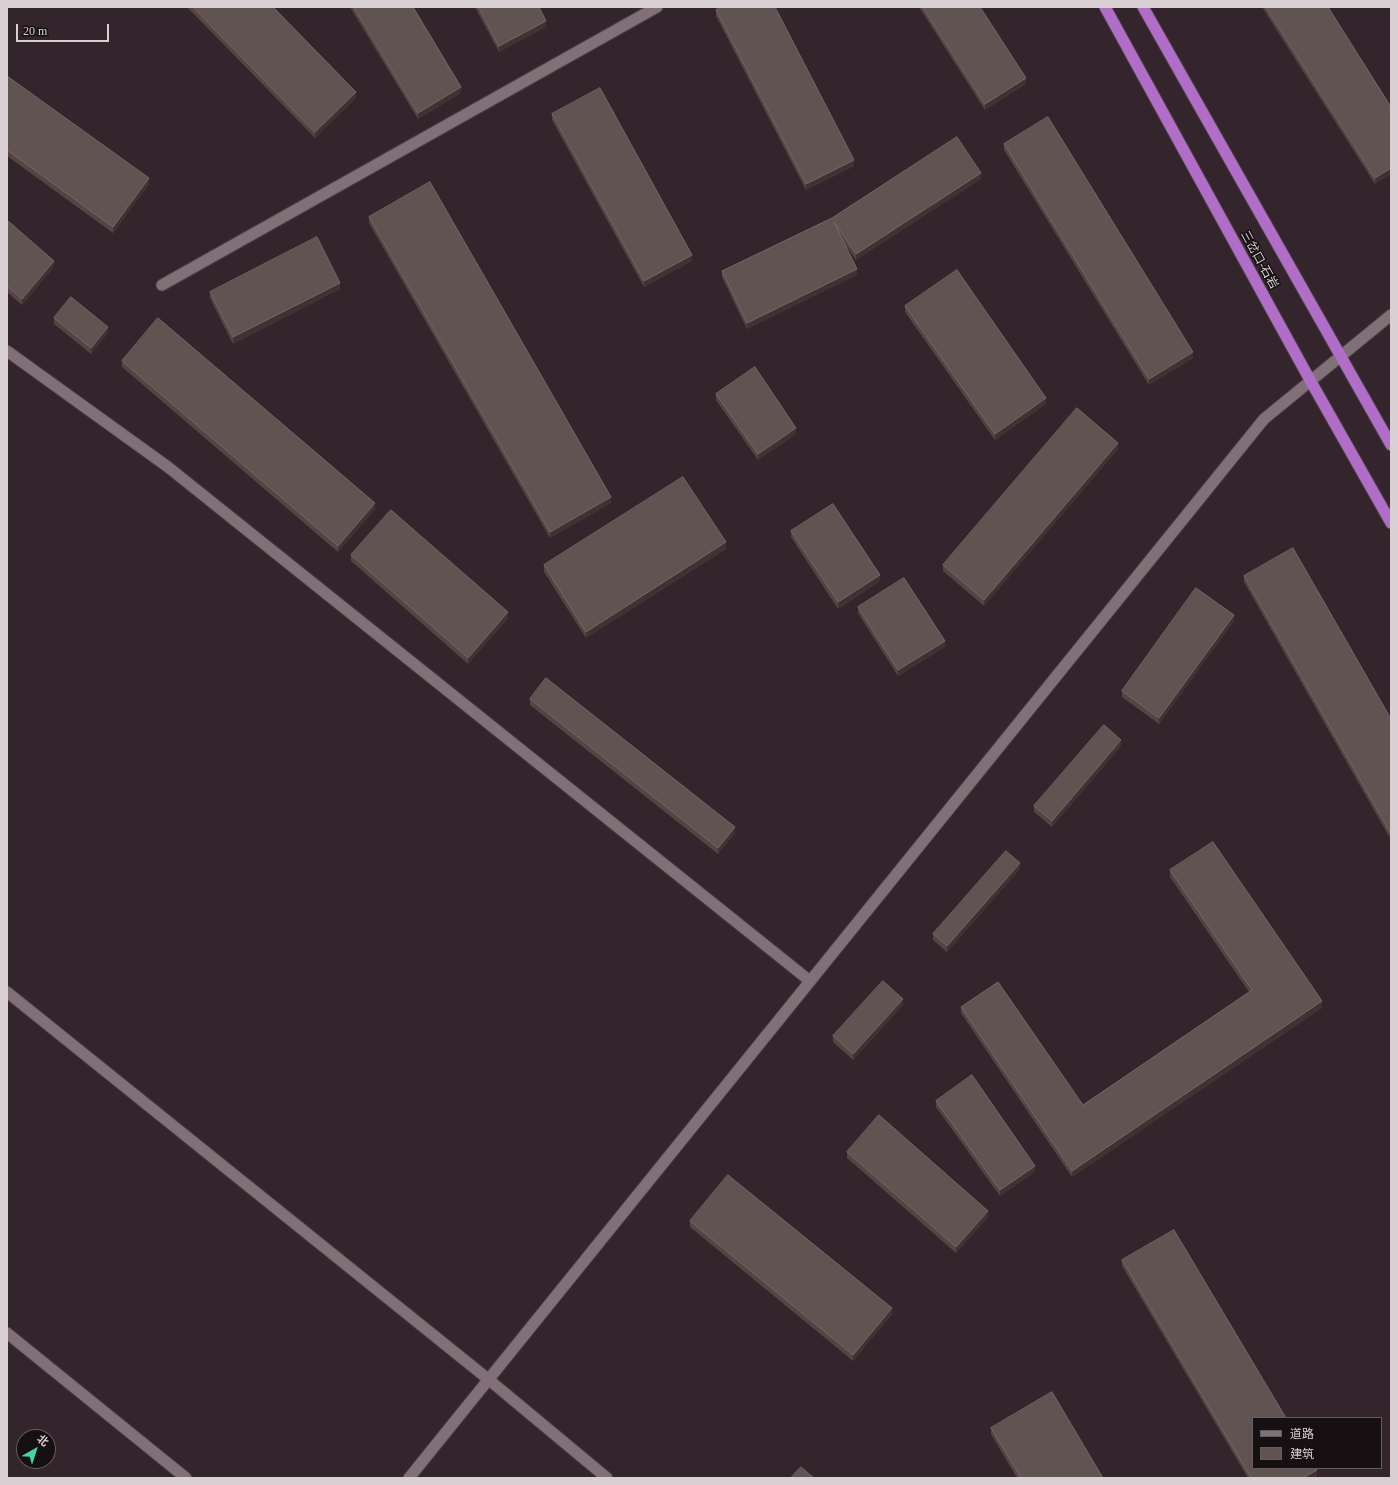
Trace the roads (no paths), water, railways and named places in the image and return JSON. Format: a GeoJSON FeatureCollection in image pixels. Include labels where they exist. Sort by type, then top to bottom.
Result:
{"type":"FeatureCollection","features":[{"type":"Feature","properties":{"kind":"highway","name":"三岔口-石岩"},"geometry":{"type":"LineString","coordinates":[[1105,7],[1391,524]]}},
{"type":"Feature","properties":{"kind":"highway","name":"三岔口-石岩"},"geometry":{"type":"LineString","coordinates":[[1143,7],[1391,445]]}},
{"type":"Feature","properties":{"kind":"street"},"geometry":{"type":"LineString","coordinates":[[162,285],[657,7]]}},
{"type":"Feature","properties":{"kind":"street"},"geometry":{"type":"LineString","coordinates":[[409,1478],[1264,419],[1391,315]]}},
{"type":"Feature","properties":{"kind":"street"},"geometry":{"type":"LineString","coordinates":[[7,350],[168,467],[810,981]]}},
{"type":"Feature","properties":{"kind":"street"},"geometry":{"type":"LineString","coordinates":[[7,992],[488,1379],[607,1478]]}},
{"type":"Feature","properties":{"kind":"street"},"geometry":{"type":"LineString","coordinates":[[7,1334],[186,1478]]}}]}
